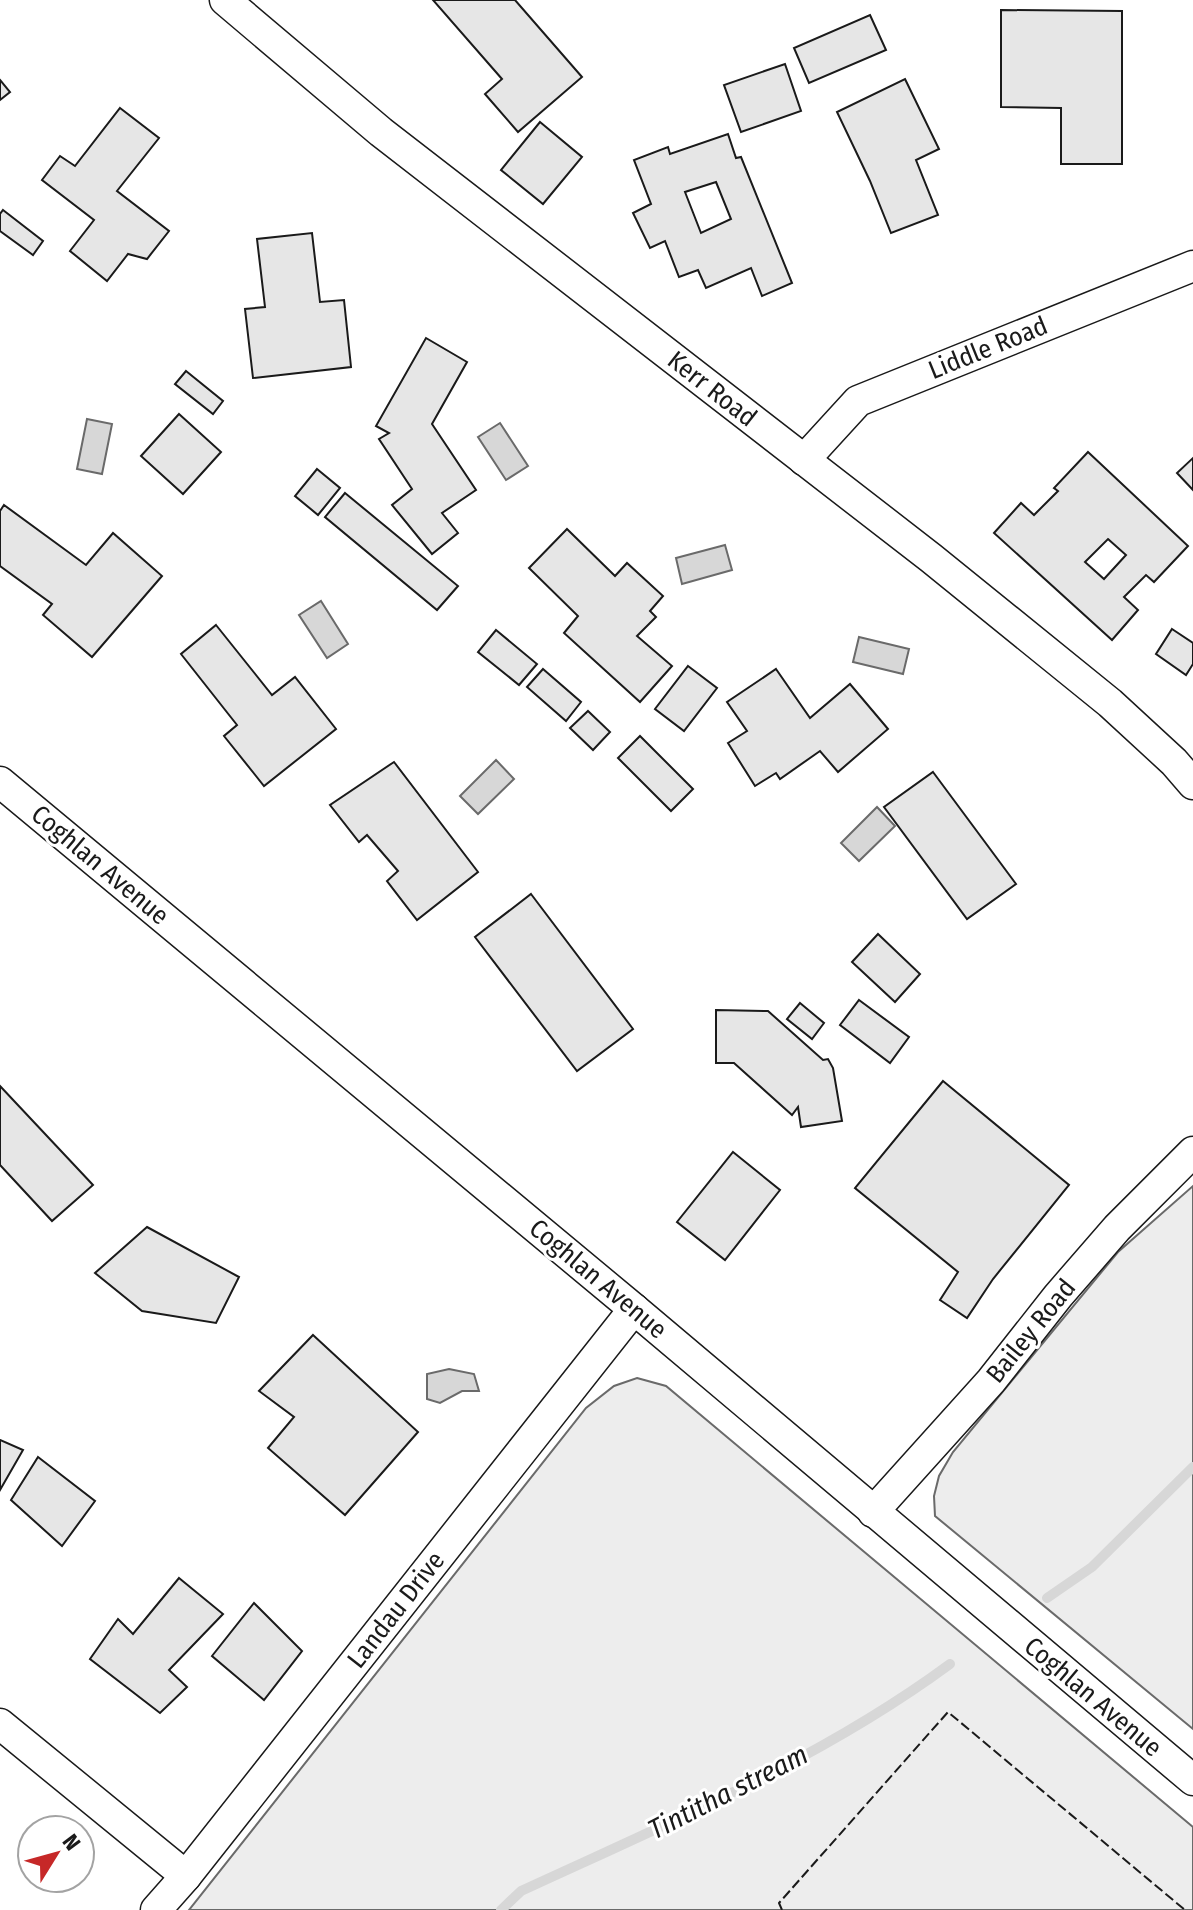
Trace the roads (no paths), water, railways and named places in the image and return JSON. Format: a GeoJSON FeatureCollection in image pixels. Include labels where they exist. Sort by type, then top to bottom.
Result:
{"type":"FeatureCollection","features":[{"type":"Feature","properties":{"kind":"street","name":"Kerr Road"},"geometry":{"type":"LineString","coordinates":[[225,0],[381,132],[931,558],[1110,703],[1174,762],[1193,784]]}},
{"type":"Feature","properties":{"kind":"street","name":"Liddle Road"},"geometry":{"type":"LineString","coordinates":[[804,460],[858,401],[1193,266]]}},
{"type":"Feature","properties":{"kind":"street","name":"Coghlan Avenue"},"geometry":{"type":"LineString","coordinates":[[0,782],[634,1309],[1193,1780]]}},
{"type":"Feature","properties":{"kind":"street","name":"Bailey Road"},"geometry":{"type":"LineString","coordinates":[[873,1512],[991,1381],[1117,1228],[1193,1152]]}},
{"type":"Feature","properties":{"kind":"street","name":"Landau Drive"},"geometry":{"type":"LineString","coordinates":[[156,1910],[634,1309]]}},
{"type":"Feature","properties":{"kind":"street"},"geometry":{"type":"LineString","coordinates":[[0,1724],[186,1876]]}},
{"type":"Feature","properties":{"kind":"waterway"},"geometry":{"type":"LineString","coordinates":[[1047,1598],[1092,1567],[1193,1467]]}},
{"type":"Feature","properties":{"kind":"waterway","name":"Tintitha stream"},"geometry":{"type":"LineString","coordinates":[[501,1910],[521,1891],[687,1815],[796,1760],[900,1699],[950,1664]]}}]}
